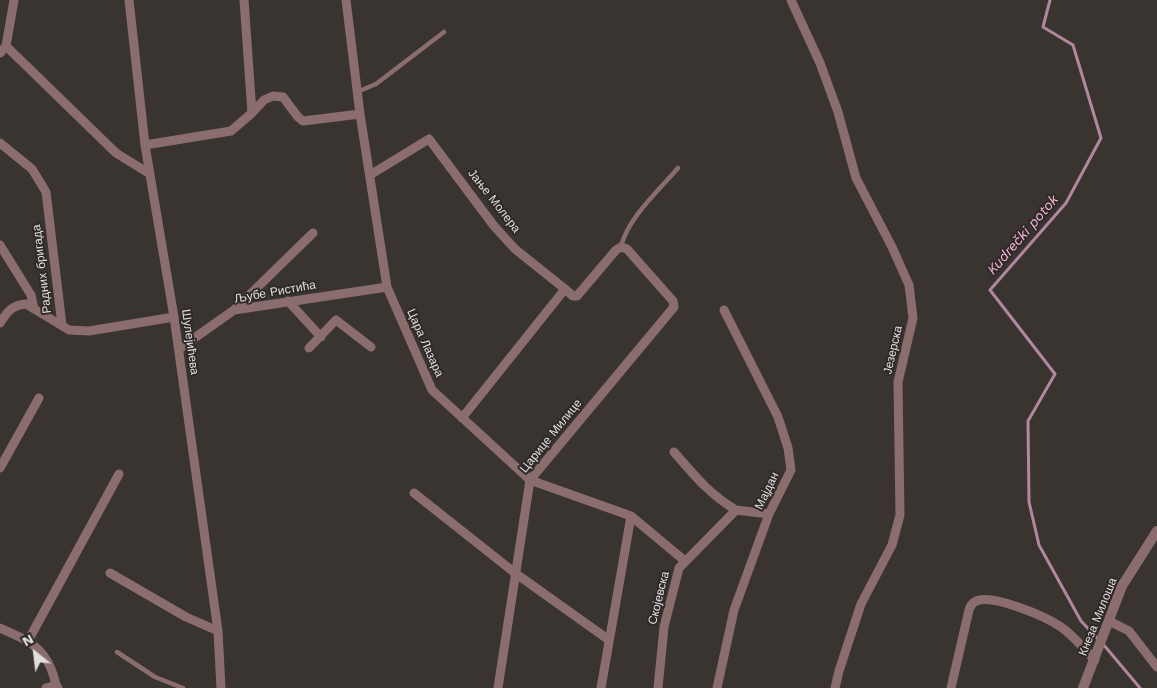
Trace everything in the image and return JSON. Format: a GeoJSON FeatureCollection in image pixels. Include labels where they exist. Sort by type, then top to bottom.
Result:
{"type":"FeatureCollection","features":[{"type":"Feature","properties":{"kind":"street"},"geometry":{"type":"LineString","coordinates":[[14,0],[3,49],[116,153],[150,174]]}},
{"type":"Feature","properties":{"kind":"street","name":"Шулејићева"},"geometry":{"type":"LineString","coordinates":[[129,0],[145,145],[179,349],[218,631],[222,688]]}},
{"type":"Feature","properties":{"kind":"street"},"geometry":{"type":"LineString","coordinates":[[244,0],[252,113]]}},
{"type":"Feature","properties":{"kind":"street","name":"Цара Лазара"},"geometry":{"type":"LineString","coordinates":[[346,0],[360,114],[387,287],[432,390],[530,480],[631,516],[685,562]]}},
{"type":"Feature","properties":{"kind":"street","name":"Језерска"},"geometry":{"type":"LineString","coordinates":[[791,0],[820,63],[838,112],[856,178],[892,247],[909,285],[912,318],[898,382],[900,515],[892,545],[861,604],[835,688]]}},
{"type":"Feature","properties":{"kind":"street"},"geometry":{"type":"LineString","coordinates":[[145,145],[231,131],[264,100],[273,96],[283,97],[303,121],[360,114]]}},
{"type":"Feature","properties":{"kind":"street","name":"Јање Молера"},"geometry":{"type":"LineString","coordinates":[[370,175],[429,138],[494,226],[515,249],[565,289]]}},
{"type":"Feature","properties":{"kind":"street","name":"Радних бригада"},"geometry":{"type":"LineString","coordinates":[[0,143],[32,169],[46,192],[62,325],[69,330],[77,332],[174,317]]}},
{"type":"Feature","properties":{"kind":"street"},"geometry":{"type":"LineString","coordinates":[[234,310],[313,233]]}},
{"type":"Feature","properties":{"kind":"street"},"geometry":{"type":"LineString","coordinates":[[0,246],[31,294],[34,309]]}},
{"type":"Feature","properties":{"kind":"street"},"geometry":{"type":"LineString","coordinates":[[462,418],[565,289],[573,296],[577,296],[616,250],[622,247]]}},
{"type":"Feature","properties":{"kind":"street","name":"Царице Милице"},"geometry":{"type":"LineString","coordinates":[[498,688],[530,480],[674,307],[672,301],[627,249],[622,247]]}},
{"type":"Feature","properties":{"kind":"street","name":"Љубе Ристића"},"geometry":{"type":"LineString","coordinates":[[179,349],[234,310],[387,287]]}},
{"type":"Feature","properties":{"kind":"street"},"geometry":{"type":"LineString","coordinates":[[288,301],[321,337]]}},
{"type":"Feature","properties":{"kind":"street"},"geometry":{"type":"LineString","coordinates":[[0,323],[12,308],[19,304],[26,304],[62,325]]}},
{"type":"Feature","properties":{"kind":"street","name":"Мајдан"},"geometry":{"type":"LineString","coordinates":[[717,688],[734,610],[769,514],[791,470],[788,448],[778,417],[725,311]]}},
{"type":"Feature","properties":{"kind":"street"},"geometry":{"type":"LineString","coordinates":[[309,348],[336,320],[371,347]]}},
{"type":"Feature","properties":{"kind":"street"},"geometry":{"type":"LineString","coordinates":[[1,463],[39,398]]}},
{"type":"Feature","properties":{"kind":"street"},"geometry":{"type":"LineString","coordinates":[[674,452],[702,485],[719,500],[736,510],[769,514]]}},
{"type":"Feature","properties":{"kind":"street"},"geometry":{"type":"LineString","coordinates":[[28,641],[120,474]]}},
{"type":"Feature","properties":{"kind":"street"},"geometry":{"type":"LineString","coordinates":[[414,493],[515,573],[609,640]]}},
{"type":"Feature","properties":{"kind":"street","name":"Скојевска"},"geometry":{"type":"LineString","coordinates":[[658,688],[664,628],[679,568],[736,510]]}},
{"type":"Feature","properties":{"kind":"street"},"geometry":{"type":"LineString","coordinates":[[601,688],[631,516]]}},
{"type":"Feature","properties":{"kind":"street","name":"Кнеза Милоша"},"geometry":{"type":"LineString","coordinates":[[1083,688],[1122,586],[1157,531]]}},
{"type":"Feature","properties":{"kind":"street"},"geometry":{"type":"LineString","coordinates":[[110,572],[186,617],[218,631]]}},
{"type":"Feature","properties":{"kind":"street"},"geometry":{"type":"LineString","coordinates":[[951,688],[968,610],[972,603],[977,600],[990,599],[1027,610],[1061,627],[1094,660]]}},
{"type":"Feature","properties":{"kind":"street"},"geometry":{"type":"LineString","coordinates":[[1110,621],[1129,631],[1157,667]]}},
{"type":"Feature","properties":{"kind":"street"},"geometry":{"type":"LineString","coordinates":[[0,628],[28,641],[46,656],[54,673],[57,686],[46,688]]}},
{"type":"Feature","properties":{"kind":"lane"},"geometry":{"type":"LineString","coordinates":[[357,92],[376,84],[444,32]]}},
{"type":"Feature","properties":{"kind":"lane"},"geometry":{"type":"LineString","coordinates":[[622,247],[624,236],[632,222],[678,168]]}},
{"type":"Feature","properties":{"kind":"lane"},"geometry":{"type":"LineString","coordinates":[[117,652],[155,677],[183,688]]}},
{"type":"Feature","properties":{"kind":"waterway","name":"Kudrečki potok"},"geometry":{"type":"LineString","coordinates":[[1050,0],[1043,27],[1073,45],[1101,138],[1066,203],[990,290],[1055,374],[1028,421],[1029,502],[1039,545],[1081,621],[1099,640]]}},
{"type":"Feature","properties":{"kind":"waterway","name":"Kudrečki potok"},"geometry":{"type":"LineString","coordinates":[[1103,644],[1140,688]]}}]}
